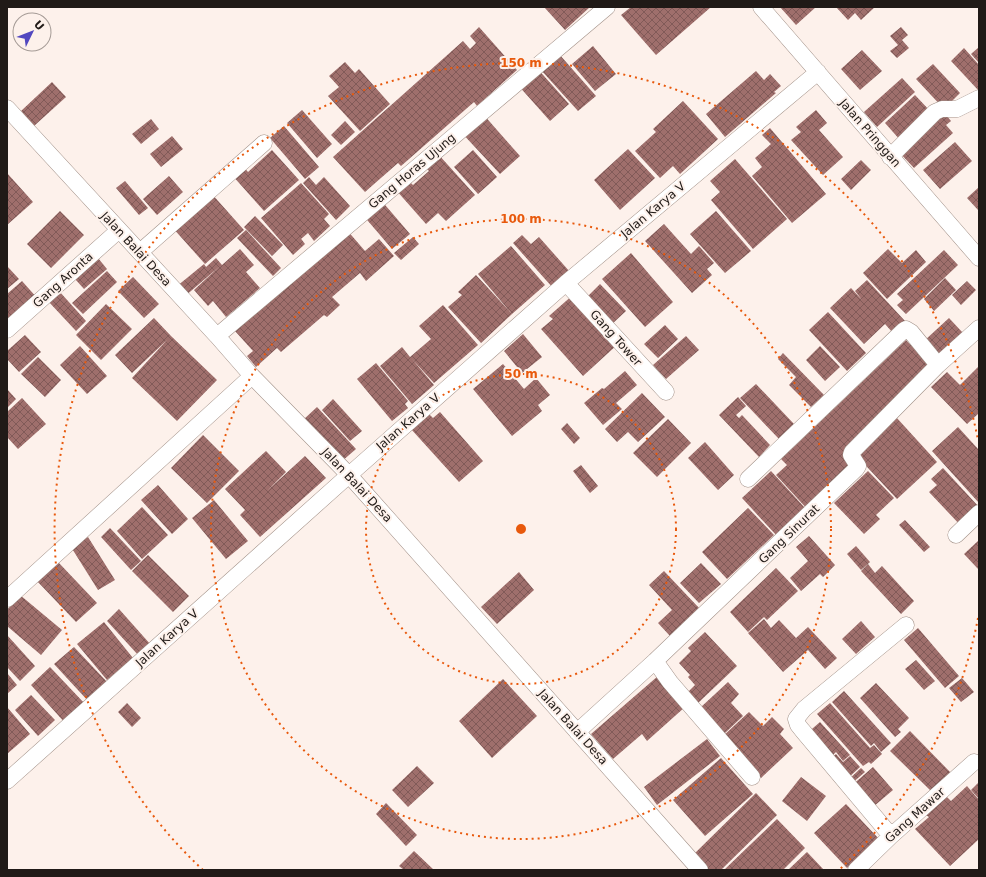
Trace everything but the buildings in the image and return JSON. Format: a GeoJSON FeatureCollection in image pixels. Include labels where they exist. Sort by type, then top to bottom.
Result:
{"type":"FeatureCollection","features":[{"type":"Feature","properties":{"kind":"street","name":"Gang Horas Ujung"},"geometry":{"type":"LineString","coordinates":[[217,336],[607,7]]}},
{"type":"Feature","properties":{"kind":"street","name":"Jalan Pringgan"},"geometry":{"type":"LineString","coordinates":[[761,7],[979,258]]}},
{"type":"Feature","properties":{"kind":"street","name":"Jalan Karya V"},"geometry":{"type":"LineString","coordinates":[[7,781],[349,474],[566,283],[818,72]]}},
{"type":"Feature","properties":{"kind":"street"},"geometry":{"type":"LineString","coordinates":[[890,157],[935,112],[957,109],[979,98]]}},
{"type":"Feature","properties":{"kind":"street","name":"Jalan Balai Desa"},"geometry":{"type":"LineString","coordinates":[[7,108],[252,376],[349,474],[700,870]]}},
{"type":"Feature","properties":{"kind":"street"},"geometry":{"type":"LineString","coordinates":[[140,252],[264,143]]}},
{"type":"Feature","properties":{"kind":"street","name":"Gang Aronta"},"geometry":{"type":"LineString","coordinates":[[7,330],[119,230]]}},
{"type":"Feature","properties":{"kind":"street","name":"Gang Tower"},"geometry":{"type":"LineString","coordinates":[[566,283],[666,392]]}},
{"type":"Feature","properties":{"kind":"street","name":"Gang Sinurat"},"geometry":{"type":"LineString","coordinates":[[577,732],[655,662],[856,469],[858,466],[852,452],[938,366],[979,328]]}},
{"type":"Feature","properties":{"kind":"street"},"geometry":{"type":"LineString","coordinates":[[748,479],[903,331],[906,330],[911,332],[938,366]]}},
{"type":"Feature","properties":{"kind":"street"},"geometry":{"type":"LineString","coordinates":[[7,599],[252,376]]}},
{"type":"Feature","properties":{"kind":"street"},"geometry":{"type":"LineString","coordinates":[[956,535],[979,513]]}},
{"type":"Feature","properties":{"kind":"street"},"geometry":{"type":"LineString","coordinates":[[891,836],[802,730],[796,719],[804,709],[906,625]]}},
{"type":"Feature","properties":{"kind":"street"},"geometry":{"type":"LineString","coordinates":[[655,662],[670,682],[752,777]]}},
{"type":"Feature","properties":{"kind":"street","name":"Gang Mawar"},"geometry":{"type":"LineString","coordinates":[[856,870],[891,836],[974,762]]}}]}
